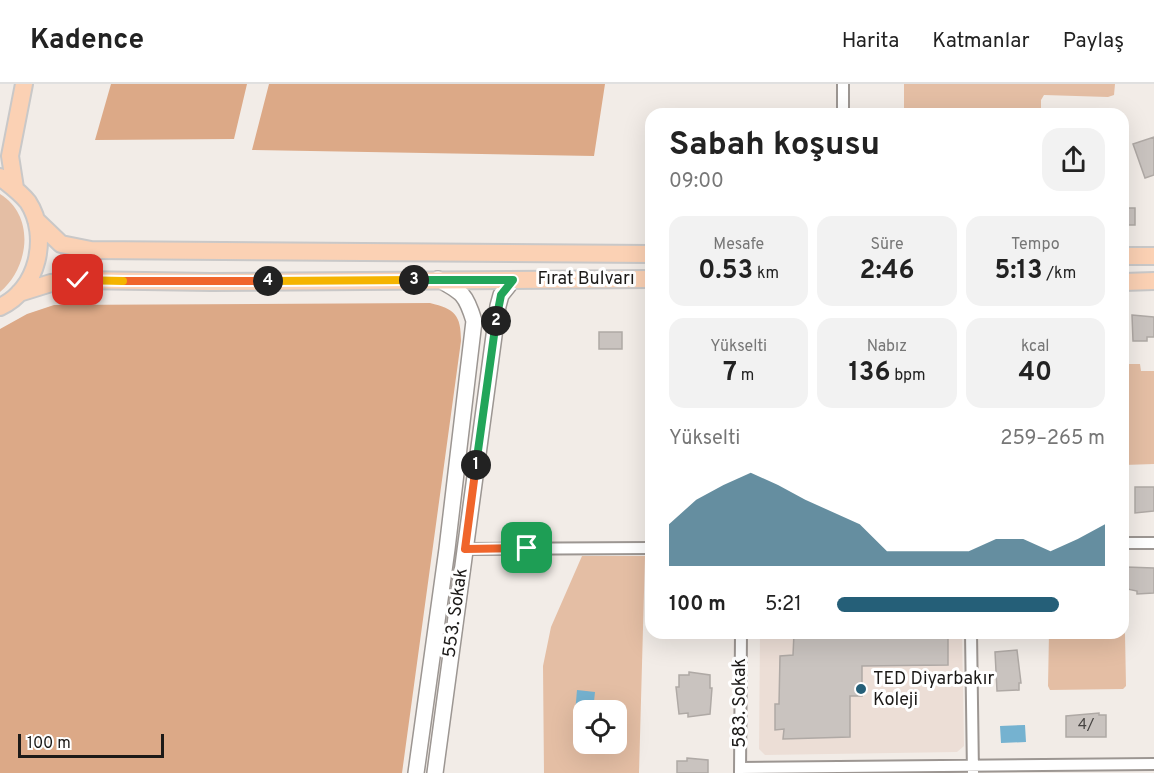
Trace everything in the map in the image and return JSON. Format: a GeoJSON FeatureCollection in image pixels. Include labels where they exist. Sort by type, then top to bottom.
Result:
{"type":"FeatureCollection","features":[{"type":"Feature","properties":{"kind":"main road"},"geometry":{"type":"LineString","coordinates":[[15,188],[9,156],[24,84]]}},
{"type":"Feature","properties":{"kind":"main road"},"geometry":{"type":"LineString","coordinates":[[0,177],[28,202],[36,220],[39,239],[38,259],[31,277],[19,293],[0,307]]}},
{"type":"Feature","properties":{"kind":"main road","name":"Fırat Bulvarı"},"geometry":{"type":"LineString","coordinates":[[36,220],[61,244],[91,250],[645,254]]}},
{"type":"Feature","properties":{"kind":"main road"},"geometry":{"type":"LineString","coordinates":[[1129,256],[1154,256]]}},
{"type":"Feature","properties":{"kind":"main road"},"geometry":{"type":"LineString","coordinates":[[416,773],[447,549],[474,321],[468,300],[456,289],[438,279]]}},
{"type":"Feature","properties":{"kind":"main road","name":"Fırat Bulvarı"},"geometry":{"type":"LineString","coordinates":[[19,293],[51,283],[78,280],[211,282],[645,279]]}},
{"type":"Feature","properties":{"kind":"main road","name":"553. Sokak"},"geometry":{"type":"LineString","coordinates":[[435,773],[498,306],[501,295],[513,280]]}},
{"type":"Feature","properties":{"kind":"main road"},"geometry":{"type":"LineString","coordinates":[[1129,282],[1154,281]]}},
{"type":"Feature","properties":{"kind":"street"},"geometry":{"type":"LineString","coordinates":[[843,84],[843,108]]}},
{"type":"Feature","properties":{"kind":"street"},"geometry":{"type":"LineString","coordinates":[[1129,543],[1154,543]]}},
{"type":"Feature","properties":{"kind":"street"},"geometry":{"type":"LineString","coordinates":[[465,549],[645,548]]}},
{"type":"Feature","properties":{"kind":"street","name":"583. Sokak"},"geometry":{"type":"LineString","coordinates":[[740,771],[741,639]]}},
{"type":"Feature","properties":{"kind":"street"},"geometry":{"type":"LineString","coordinates":[[971,639],[973,769]]}},
{"type":"Feature","properties":{"kind":"street"},"geometry":{"type":"LineString","coordinates":[[740,771],[973,769],[1154,764]]}},
{"type":"Feature","properties":{"kind":"shaded area"},"geometry":{"type":"Polygon","coordinates":[[[111,84],[247,84],[234,139],[95,140],[111,84]]]}},
{"type":"Feature","properties":{"kind":"shaded area"},"geometry":{"type":"Polygon","coordinates":[[[269,84],[605,84],[594,156],[252,150],[269,84]]]}},
{"type":"Feature","properties":{"kind":"shaded area"},"geometry":{"type":"Polygon","coordinates":[[[904,84],[1115,84],[1114,95],[1108,97],[1044,95],[1041,108],[904,108],[904,84]]]}},
{"type":"Feature","properties":{"kind":"shaded area"},"geometry":{"type":"Polygon","coordinates":[[[0,194],[12,204],[19,215],[24,242],[17,270],[0,292],[0,194]]]}},
{"type":"Feature","properties":{"kind":"shaded area"},"geometry":{"type":"Polygon","coordinates":[[[430,303],[455,314],[460,325],[461,341],[402,773],[0,773],[0,329],[27,314],[54,305],[430,303]]]}},
{"type":"Feature","properties":{"kind":"shaded area"},"geometry":{"type":"Polygon","coordinates":[[[1129,364],[1140,364],[1141,371],[1154,371],[1154,464],[1129,465],[1129,364]]]}},
{"type":"Feature","properties":{"kind":"shaded area"},"geometry":{"type":"Polygon","coordinates":[[[582,556],[645,556],[639,773],[544,773],[543,666],[551,627],[582,556]]]}},
{"type":"Feature","properties":{"kind":"shaded area","name":"TED Diyarbakır Koleji"},"geometry":{"type":"Polygon","coordinates":[[[760,639],[962,639],[964,746],[957,752],[765,755],[759,749],[760,639]]]}},
{"type":"Feature","properties":{"kind":"shaded area"},"geometry":{"type":"Polygon","coordinates":[[[1049,639],[1125,639],[1126,686],[1123,689],[1050,690],[1048,686],[1049,639]]]}},
{"type":"Feature","properties":{"kind":"water"},"geometry":{"type":"Polygon","coordinates":[[[577,690],[595,692],[594,700],[576,700],[577,690]]]}},
{"type":"Feature","properties":{"kind":"water"},"geometry":{"type":"Polygon","coordinates":[[[1025,725],[1026,742],[1001,743],[1000,726],[1025,725]]]}},
{"type":"Feature","properties":{"kind":"building"},"geometry":{"type":"Polygon","coordinates":[[[1154,137],[1154,175],[1145,178],[1133,144],[1154,137]]]}},
{"type":"Feature","properties":{"kind":"building"},"geometry":{"type":"Polygon","coordinates":[[[1129,208],[1135,208],[1135,225],[1129,225],[1129,208]]]}},
{"type":"Feature","properties":{"kind":"building"},"geometry":{"type":"Polygon","coordinates":[[[1132,315],[1154,317],[1154,337],[1147,337],[1147,341],[1133,341],[1132,315]]]}},
{"type":"Feature","properties":{"kind":"building"},"geometry":{"type":"Polygon","coordinates":[[[599,332],[622,332],[622,349],[599,349],[599,332]]]}},
{"type":"Feature","properties":{"kind":"building"},"geometry":{"type":"Polygon","coordinates":[[[1135,487],[1154,487],[1154,511],[1135,513],[1135,487]]]}},
{"type":"Feature","properties":{"kind":"building"},"geometry":{"type":"Polygon","coordinates":[[[1129,567],[1154,568],[1154,593],[1137,594],[1137,591],[1129,589],[1129,567]]]}},
{"type":"Feature","properties":{"kind":"building"},"geometry":{"type":"Polygon","coordinates":[[[794,639],[948,639],[948,665],[862,666],[862,696],[850,696],[850,737],[783,739],[784,729],[775,730],[775,704],[779,704],[780,656],[793,655],[794,639]]]}},
{"type":"Feature","properties":{"kind":"building"},"geometry":{"type":"Polygon","coordinates":[[[1017,650],[1021,683],[1019,683],[1019,690],[997,691],[995,652],[1017,650]]]}},
{"type":"Feature","properties":{"kind":"building"},"geometry":{"type":"Polygon","coordinates":[[[689,672],[710,675],[710,688],[712,688],[710,714],[688,717],[688,713],[679,714],[676,687],[679,687],[679,675],[689,675],[689,672]]]}},
{"type":"Feature","properties":{"kind":"building"},"geometry":{"type":"Polygon","coordinates":[[[1099,713],[1099,715],[1106,715],[1106,737],[1066,737],[1066,716],[1099,713]]]}},
{"type":"Feature","properties":{"kind":"building"},"geometry":{"type":"Polygon","coordinates":[[[687,758],[708,760],[708,773],[677,773],[677,761],[687,761],[687,758]]]}},
{"type":"Feature","properties":{"kind":"place","name":"TED Diyarbakır Koleji"},"geometry":{"type":"Point","coordinates":[861,689]}},
{"type":"Feature","properties":{"kind":"route"},"geometry":{"type":"LineString","coordinates":[[78,280],[211,282],[513,280],[501,295],[498,306],[465,549],[527,548]]}}]}
